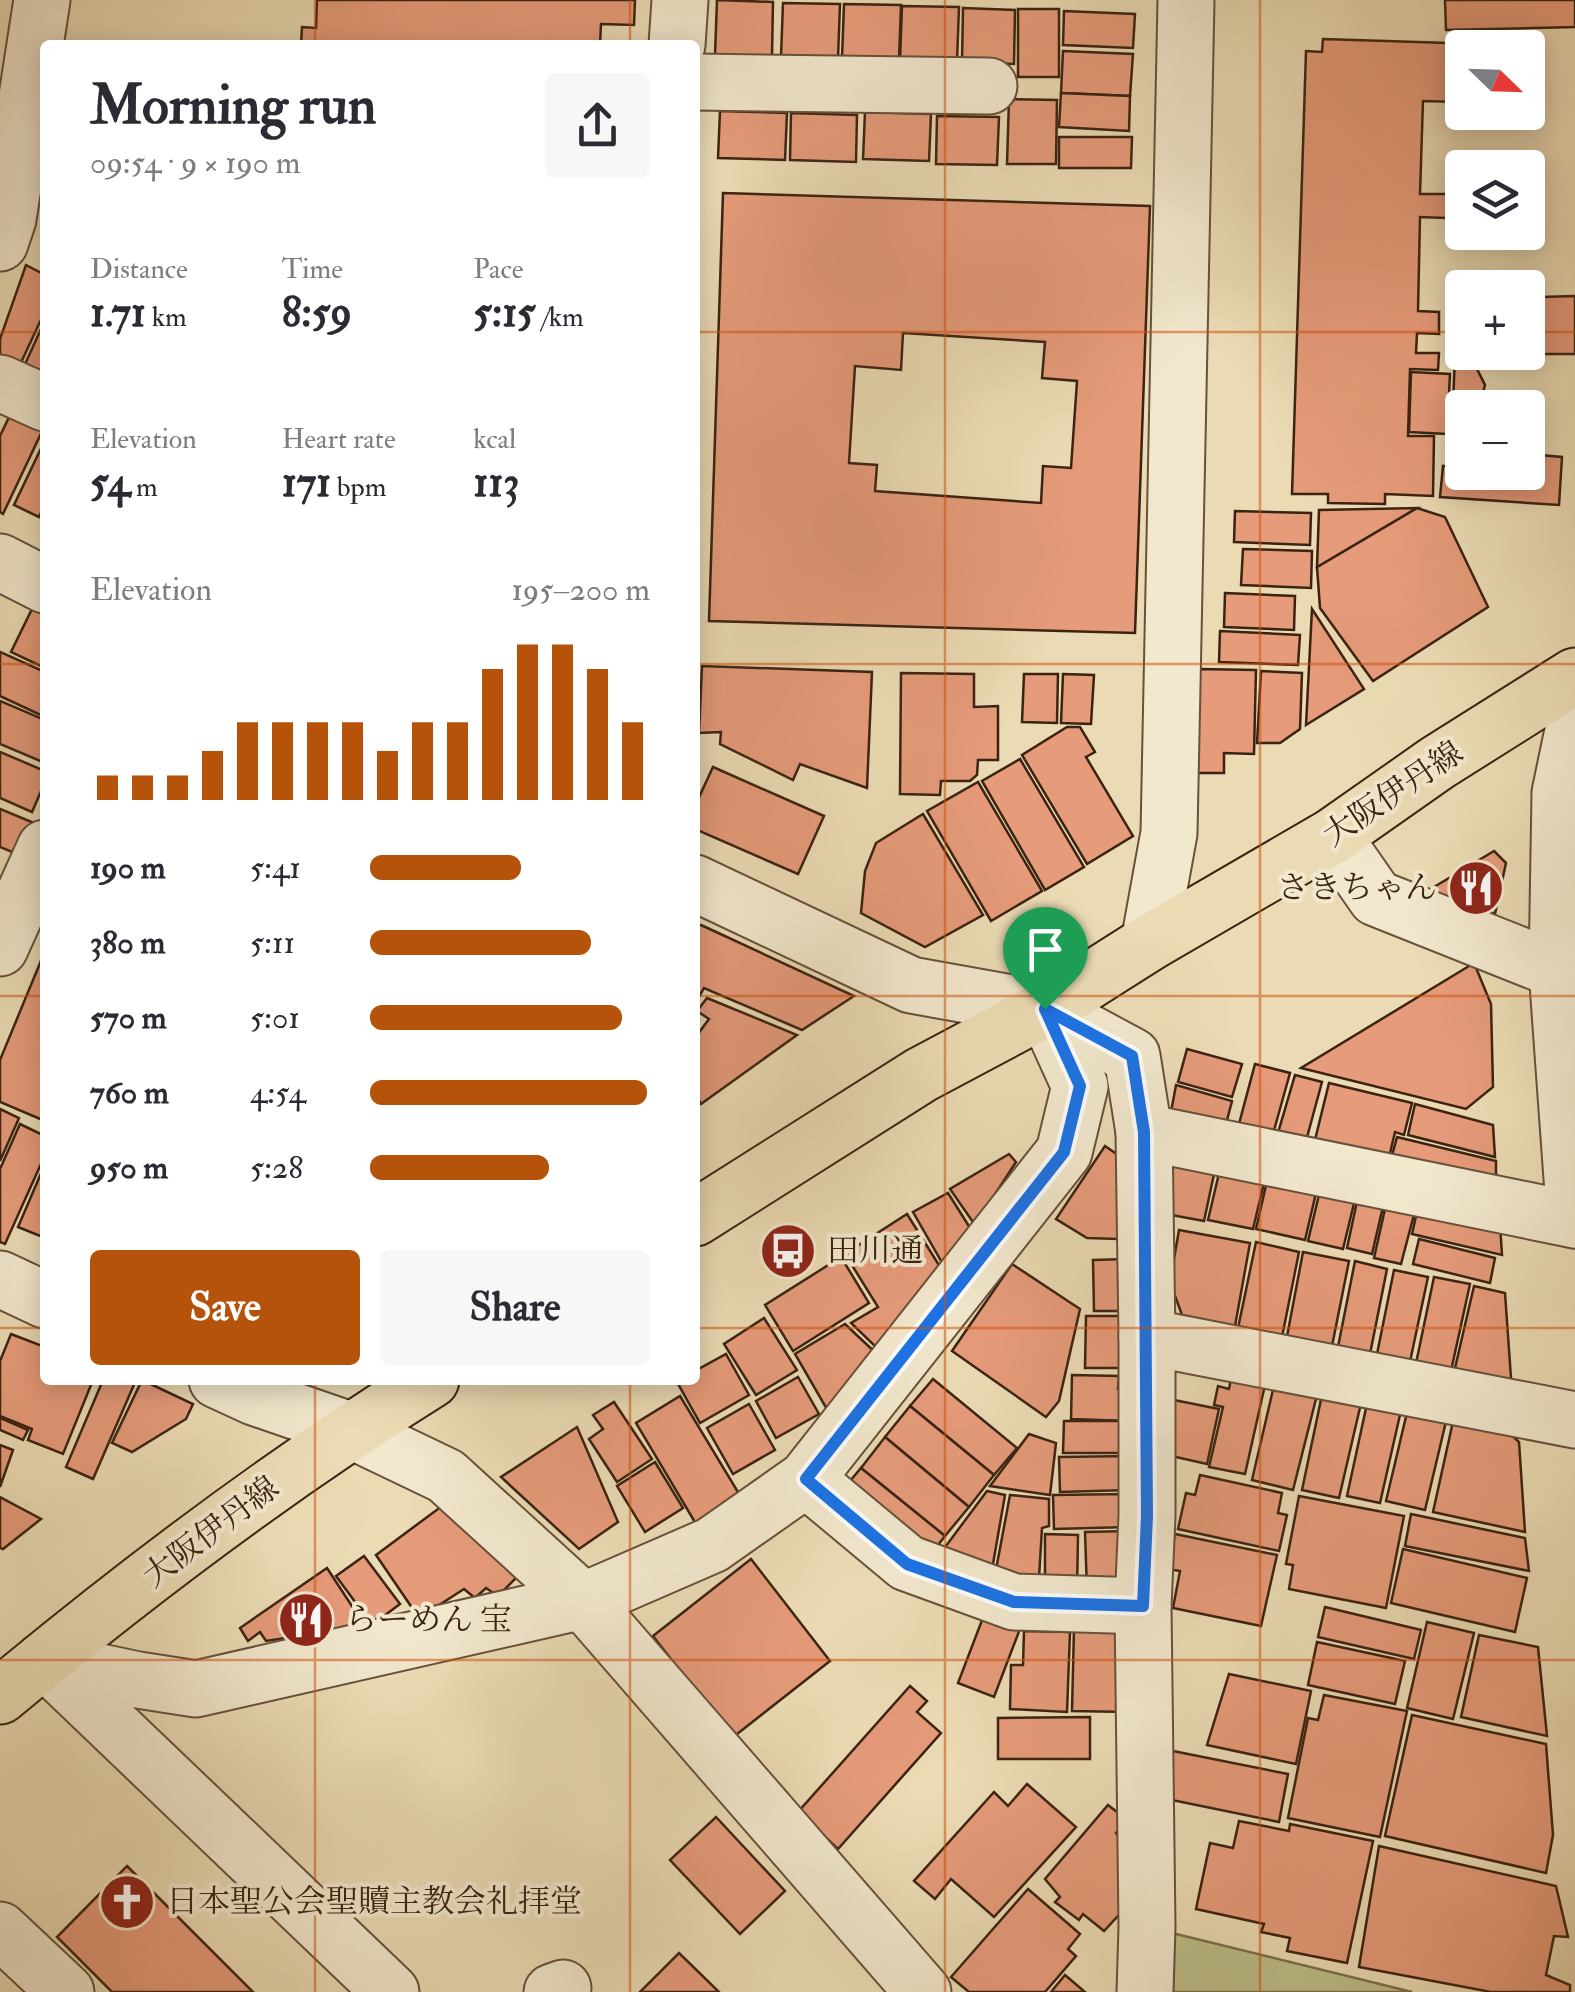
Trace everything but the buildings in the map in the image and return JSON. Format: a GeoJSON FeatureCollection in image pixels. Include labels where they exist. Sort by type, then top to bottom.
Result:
{"type":"FeatureCollection","features":[{"type":"Feature","properties":{"kind":"main road","name":"大阪伊丹線"},"geometry":{"type":"LineString","coordinates":[[700,1215],[921,1075],[1045,1009],[1149,943],[1333,836],[1437,763],[1575,676]]}},
{"type":"Feature","properties":{"kind":"main road","name":"大阪伊丹線"},"geometry":{"type":"LineString","coordinates":[[0,1696],[259,1494],[423,1385]]}},
{"type":"Feature","properties":{"kind":"street"},"geometry":{"type":"LineString","coordinates":[[0,244],[8,219],[42,0]]}},
{"type":"Feature","properties":{"kind":"street"},"geometry":{"type":"LineString","coordinates":[[678,40],[680,0]]}},
{"type":"Feature","properties":{"kind":"street"},"geometry":{"type":"LineString","coordinates":[[1149,943],[1169,834],[1186,0]]}},
{"type":"Feature","properties":{"kind":"street"},"geometry":{"type":"LineString","coordinates":[[700,82],[988,86]]}},
{"type":"Feature","properties":{"kind":"street"},"geometry":{"type":"LineString","coordinates":[[0,383],[40,401]]}},
{"type":"Feature","properties":{"kind":"street"},"geometry":{"type":"LineString","coordinates":[[0,562],[40,582]]}},
{"type":"Feature","properties":{"kind":"street"},"geometry":{"type":"LineString","coordinates":[[1144,1132],[1575,1220],[1560,794],[1575,721]]}},
{"type":"Feature","properties":{"kind":"street"},"geometry":{"type":"LineString","coordinates":[[1333,836],[1376,898],[1566,970]]}},
{"type":"Feature","properties":{"kind":"street"},"geometry":{"type":"LineString","coordinates":[[0,948],[40,859]]}},
{"type":"Feature","properties":{"kind":"street"},"geometry":{"type":"LineString","coordinates":[[700,885],[911,985],[1045,1009],[1132,1056],[1144,1132],[1147,1338],[1143,1606],[1145,1992]]}},
{"type":"Feature","properties":{"kind":"street"},"geometry":{"type":"LineString","coordinates":[[44,1660],[196,1689],[583,1601],[712,1545],[806,1479],[1064,1152],[1080,1086],[1045,1009]]}},
{"type":"Feature","properties":{"kind":"street"},"geometry":{"type":"LineString","coordinates":[[0,1279],[40,1298]]}},
{"type":"Feature","properties":{"kind":"street"},"geometry":{"type":"LineString","coordinates":[[1147,1338],[1575,1420]]}},
{"type":"Feature","properties":{"kind":"street"},"geometry":{"type":"LineString","coordinates":[[228,1385],[350,1430],[446,1476],[583,1601],[923,1992]]}},
{"type":"Feature","properties":{"kind":"street"},"geometry":{"type":"LineString","coordinates":[[806,1479],[907,1564],[1014,1602],[1143,1606]]}},
{"type":"Feature","properties":{"kind":"street"},"geometry":{"type":"LineString","coordinates":[[44,1660],[364,1984]]}},
{"type":"Feature","properties":{"kind":"street"},"geometry":{"type":"LineString","coordinates":[[0,1930],[66,1992]]}},
{"type":"Feature","properties":{"kind":"green space"},"geometry":{"type":"Polygon","coordinates":[[[1164,1931],[1412,1992],[1165,1992],[1164,1931]]]}},
{"type":"Feature","properties":{"kind":"place","name":"さきちゃん"},"geometry":{"type":"Point","coordinates":[1476,888]}},
{"type":"Feature","properties":{"kind":"place","name":"田川通"},"geometry":{"type":"Point","coordinates":[788,1251]}},
{"type":"Feature","properties":{"kind":"place","name":"らーめん 宝"},"geometry":{"type":"Point","coordinates":[306,1620]}},
{"type":"Feature","properties":{"kind":"place","name":"日本聖公会聖贖主教会礼拝堂"},"geometry":{"type":"Point","coordinates":[127,1902]}},
{"type":"Feature","properties":{"kind":"route"},"geometry":{"type":"LineString","coordinates":[[1045,1009],[1132,1056],[1144,1132],[1147,1516],[1143,1606],[1014,1602],[907,1564],[806,1479],[1064,1152],[1080,1086],[1045,1009]]}}]}
